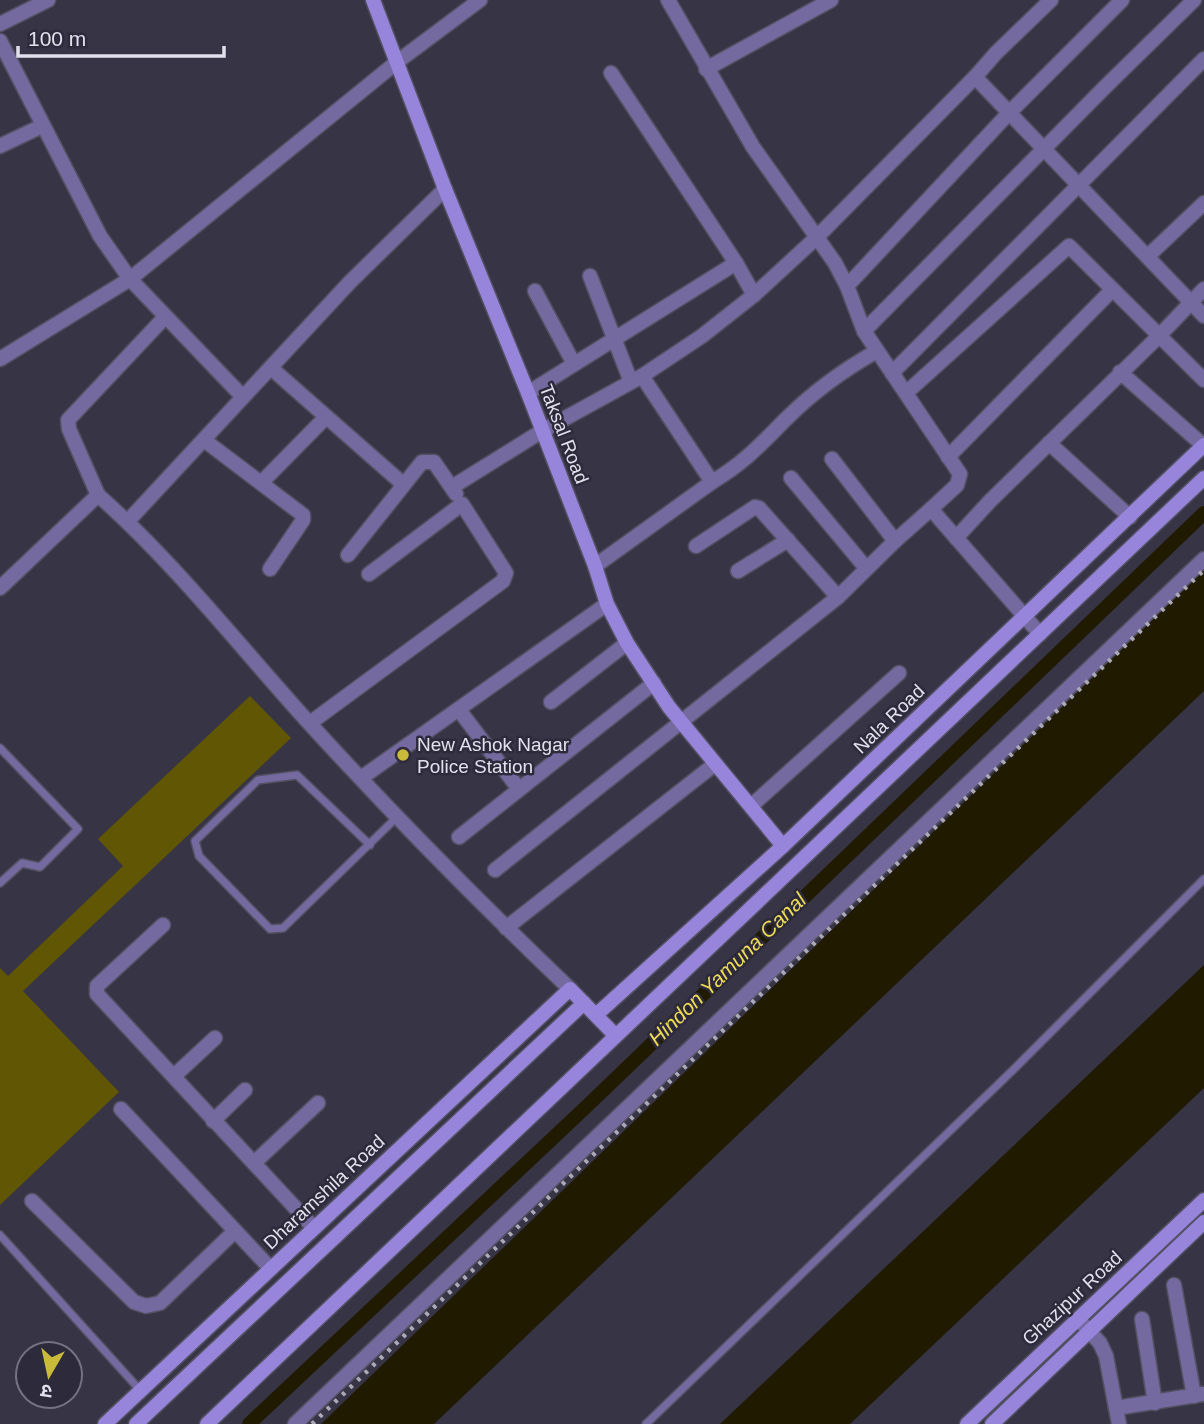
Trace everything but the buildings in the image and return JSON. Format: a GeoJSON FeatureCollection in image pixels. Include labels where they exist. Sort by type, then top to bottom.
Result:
{"type":"FeatureCollection","features":[{"type":"Feature","properties":{"kind":"street"},"geometry":{"type":"LineString","coordinates":[[0,24],[30,4],[48,0]]}},
{"type":"Feature","properties":{"kind":"street","name":"Taksal Road"},"geometry":{"type":"LineString","coordinates":[[373,0],[445,189],[528,393],[607,604],[627,643],[682,722],[783,846]]}},
{"type":"Feature","properties":{"kind":"street"},"geometry":{"type":"LineString","coordinates":[[0,359],[130,279],[397,62],[480,0]]}},
{"type":"Feature","properties":{"kind":"street"},"geometry":{"type":"LineString","coordinates":[[495,870],[838,597],[959,481],[960,474],[864,331],[835,263],[753,147],[668,0]]}},
{"type":"Feature","properties":{"kind":"street"},"geometry":{"type":"LineString","coordinates":[[706,69],[831,0]]}},
{"type":"Feature","properties":{"kind":"street"},"geometry":{"type":"LineString","coordinates":[[452,487],[542,431],[636,379],[702,336],[754,295],[816,238],[1051,0]]}},
{"type":"Feature","properties":{"kind":"street"},"geometry":{"type":"LineString","coordinates":[[847,286],[1008,114],[1122,0]]}},
{"type":"Feature","properties":{"kind":"street"},"geometry":{"type":"LineString","coordinates":[[864,331],[1194,0]]}},
{"type":"Feature","properties":{"kind":"street"},"geometry":{"type":"LineString","coordinates":[[0,41],[41,126],[100,236],[130,279],[242,396]]}},
{"type":"Feature","properties":{"kind":"street"},"geometry":{"type":"LineString","coordinates":[[892,373],[1204,59]]}},
{"type":"Feature","properties":{"kind":"street"},"geometry":{"type":"LineString","coordinates":[[611,73],[736,263],[754,295]]}},
{"type":"Feature","properties":{"kind":"street"},"geometry":{"type":"LineString","coordinates":[[975,78],[1204,316]]}},
{"type":"Feature","properties":{"kind":"street"},"geometry":{"type":"LineString","coordinates":[[0,146],[41,126]]}},
{"type":"Feature","properties":{"kind":"street"},"geometry":{"type":"LineString","coordinates":[[128,521],[350,282],[445,189]]}},
{"type":"Feature","properties":{"kind":"street"},"geometry":{"type":"LineString","coordinates":[[1148,256],[1204,203]]}},
{"type":"Feature","properties":{"kind":"street"},"geometry":{"type":"LineString","coordinates":[[906,393],[1069,246],[1204,380]]}},
{"type":"Feature","properties":{"kind":"street"},"geometry":{"type":"LineString","coordinates":[[528,393],[736,263]]}},
{"type":"Feature","properties":{"kind":"street"},"geometry":{"type":"LineString","coordinates":[[590,275],[614,339],[636,379],[712,482]]}},
{"type":"Feature","properties":{"kind":"street"},"geometry":{"type":"LineString","coordinates":[[956,538],[1204,289]]}},
{"type":"Feature","properties":{"kind":"street"},"geometry":{"type":"LineString","coordinates":[[948,457],[1112,290]]}},
{"type":"Feature","properties":{"kind":"street"},"geometry":{"type":"LineString","coordinates":[[535,291],[574,364]]}},
{"type":"Feature","properties":{"kind":"street"},"geometry":{"type":"LineString","coordinates":[[165,317],[68,420],[69,429],[98,495],[128,521],[204,602],[396,818],[615,1035]]}},
{"type":"Feature","properties":{"kind":"street"},"geometry":{"type":"LineString","coordinates":[[594,565],[732,470],[758,449],[811,397],[877,351]]}},
{"type":"Feature","properties":{"kind":"street"},"geometry":{"type":"LineString","coordinates":[[271,368],[403,484]]}},
{"type":"Feature","properties":{"kind":"street"},"geometry":{"type":"LineString","coordinates":[[1120,372],[1204,445]]}},
{"type":"Feature","properties":{"kind":"street"},"geometry":{"type":"LineString","coordinates":[[262,482],[326,417]]}},
{"type":"Feature","properties":{"kind":"street"},"geometry":{"type":"LineString","coordinates":[[204,440],[302,513],[304,517],[270,569]]}},
{"type":"Feature","properties":{"kind":"street"},"geometry":{"type":"LineString","coordinates":[[1049,443],[1130,517]]}},
{"type":"Feature","properties":{"kind":"street","name":"Nala Road"},"geometry":{"type":"LineString","coordinates":[[596,1015],[783,846],[1204,445]]}},
{"type":"Feature","properties":{"kind":"street"},"geometry":{"type":"LineString","coordinates":[[832,459],[895,541]]}},
{"type":"Feature","properties":{"kind":"street"},"geometry":{"type":"LineString","coordinates":[[310,723],[503,581],[506,570],[439,467],[428,461],[422,462],[403,484],[348,555]]}},
{"type":"Feature","properties":{"kind":"street"},"geometry":{"type":"LineString","coordinates":[[791,478],[866,568]]}},
{"type":"Feature","properties":{"kind":"street"},"geometry":{"type":"LineString","coordinates":[[207,1424],[1204,478]]}},
{"type":"Feature","properties":{"kind":"street"},"geometry":{"type":"LineString","coordinates":[[0,588],[98,495]]}},
{"type":"Feature","properties":{"kind":"street"},"geometry":{"type":"LineString","coordinates":[[369,574],[462,504]]}},
{"type":"Feature","properties":{"kind":"street"},"geometry":{"type":"LineString","coordinates":[[696,546],[755,507],[761,509],[838,597]]}},
{"type":"Feature","properties":{"kind":"street"},"geometry":{"type":"LineString","coordinates":[[931,509],[1040,634]]}},
{"type":"Feature","properties":{"kind":"street"},"geometry":{"type":"LineString","coordinates":[[738,571],[788,540]]}},
{"type":"Feature","properties":{"kind":"street"},"geometry":{"type":"LineString","coordinates":[[295,1424],[1204,559]]}},
{"type":"Feature","properties":{"kind":"street"},"geometry":{"type":"LineString","coordinates":[[361,778],[607,604]]}},
{"type":"Feature","properties":{"kind":"street"},"geometry":{"type":"LineString","coordinates":[[551,702],[627,643]]}},
{"type":"Feature","properties":{"kind":"street"},"geometry":{"type":"LineString","coordinates":[[977,662],[991,680]]}},
{"type":"Feature","properties":{"kind":"street"},"geometry":{"type":"LineString","coordinates":[[751,806],[899,673]]}},
{"type":"Feature","properties":{"kind":"street"},"geometry":{"type":"LineString","coordinates":[[459,837],[654,683]]}},
{"type":"Feature","properties":{"kind":"street"},"geometry":{"type":"LineString","coordinates":[[459,710],[519,789]]}},
{"type":"Feature","properties":{"kind":"street"},"geometry":{"type":"LineString","coordinates":[[506,928],[715,764]]}},
{"type":"Feature","properties":{"kind":"street"},"geometry":{"type":"LineString","coordinates":[[163,925],[97,986],[96,992],[314,1228]]}},
{"type":"Feature","properties":{"kind":"street","name":"Dharamshila Road"},"geometry":{"type":"LineString","coordinates":[[111,1422],[570,989]]}},
{"type":"Feature","properties":{"kind":"street","name":"Dharamshila Road"},"geometry":{"type":"LineString","coordinates":[[136,1424],[584,1003]]}},
{"type":"Feature","properties":{"kind":"street"},"geometry":{"type":"LineString","coordinates":[[174,1076],[215,1038]]}},
{"type":"Feature","properties":{"kind":"street"},"geometry":{"type":"LineString","coordinates":[[213,1121],[245,1090]]}},
{"type":"Feature","properties":{"kind":"street"},"geometry":{"type":"LineString","coordinates":[[254,1163],[317,1103]]}},
{"type":"Feature","properties":{"kind":"street"},"geometry":{"type":"LineString","coordinates":[[121,1109],[271,1269]]}},
{"type":"Feature","properties":{"kind":"street","name":"Ghazipur Road"},"geometry":{"type":"LineString","coordinates":[[967,1424],[1204,1200]]}},
{"type":"Feature","properties":{"kind":"street"},"geometry":{"type":"LineString","coordinates":[[32,1201],[134,1302],[146,1306],[160,1303],[235,1231]]}},
{"type":"Feature","properties":{"kind":"street","name":"Ghazipur Road"},"geometry":{"type":"LineString","coordinates":[[992,1424],[1204,1222]]}},
{"type":"Feature","properties":{"kind":"street"},"geometry":{"type":"LineString","coordinates":[[1116,1408],[1199,1395],[1174,1285]]}},
{"type":"Feature","properties":{"kind":"street"},"geometry":{"type":"LineString","coordinates":[[1078,1319],[1091,1331],[1106,1356],[1119,1424]]}},
{"type":"Feature","properties":{"kind":"street"},"geometry":{"type":"LineString","coordinates":[[1142,1319],[1155,1403]]}},
{"type":"Feature","properties":{"kind":"lane"},"geometry":{"type":"LineString","coordinates":[[0,748],[78,829],[40,867],[22,863],[0,884]]}},
{"type":"Feature","properties":{"kind":"lane"},"geometry":{"type":"LineString","coordinates":[[370,845],[297,775],[258,780],[195,841],[199,856],[270,929],[283,928],[370,845],[396,818]]}},
{"type":"Feature","properties":{"kind":"lane"},"geometry":{"type":"LineString","coordinates":[[646,1424],[1012,1071],[1204,879]]}},
{"type":"Feature","properties":{"kind":"lane"},"geometry":{"type":"LineString","coordinates":[[0,1235],[141,1391]]}},
{"type":"Feature","properties":{"kind":"shaded area"},"geometry":{"type":"Polygon","coordinates":[[[1204,570],[1204,691],[434,1424],[321,1424],[1204,570]]]}},
{"type":"Feature","properties":{"kind":"shaded area"},"geometry":{"type":"Polygon","coordinates":[[[250,696],[291,738],[23,991],[119,1092],[0,1205],[0,968],[8,976],[123,866],[98,839],[250,696]]]}},
{"type":"Feature","properties":{"kind":"shaded area"},"geometry":{"type":"Polygon","coordinates":[[[1204,965],[1204,1088],[850,1424],[720,1424],[1204,965]]]}},
{"type":"Feature","properties":{"kind":"waterway","name":"Hindon Yamuna Canal"},"geometry":{"type":"LineString","coordinates":[[249,1424],[587,1106],[1204,513]]}},
{"type":"Feature","properties":{"kind":"railway"},"geometry":{"type":"LineString","coordinates":[[312,1424],[1204,570]]}},
{"type":"Feature","properties":{"kind":"place","name":"New Ashok Nagar Police Station"},"geometry":{"type":"Point","coordinates":[403,755]}}]}
